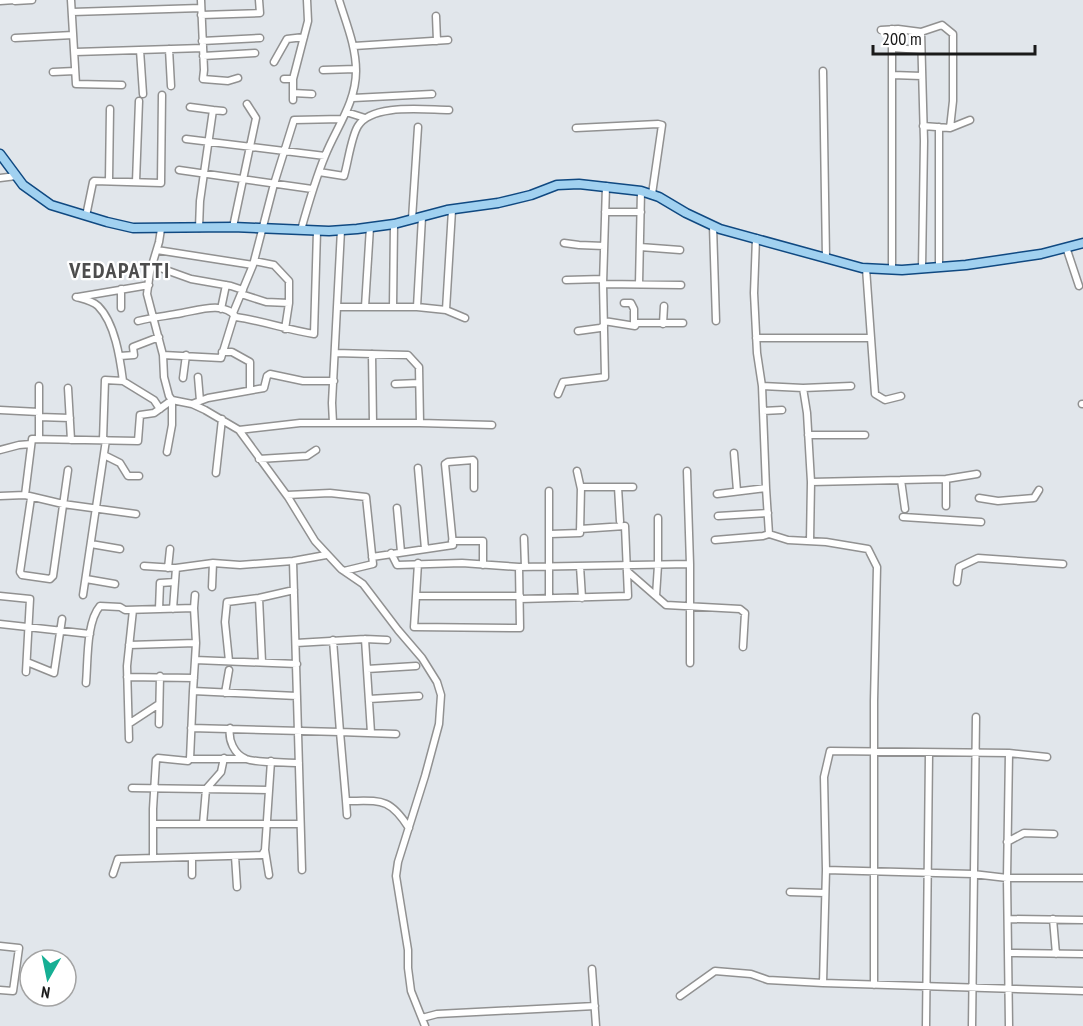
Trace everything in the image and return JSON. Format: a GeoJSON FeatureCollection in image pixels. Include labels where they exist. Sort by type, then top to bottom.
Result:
{"type":"FeatureCollection","features":[{"type":"Feature","properties":{"kind":"main road"},"geometry":{"type":"LineString","coordinates":[[0,154],[23,185],[51,205],[133,228],[161,230],[233,227],[340,230],[394,224],[422,216],[498,203],[531,195],[557,185],[579,184],[641,190],[713,226],[866,268],[892,270],[939,267],[1041,254],[1083,243]]}},
{"type":"Feature","properties":{"kind":"street"},"geometry":{"type":"LineString","coordinates":[[0,2],[32,0]]}},
{"type":"Feature","properties":{"kind":"street"},"geometry":{"type":"LineString","coordinates":[[71,0],[77,85],[123,85]]}},
{"type":"Feature","properties":{"kind":"street"},"geometry":{"type":"LineString","coordinates":[[201,0],[203,79],[228,81],[238,78]]}},
{"type":"Feature","properties":{"kind":"street"},"geometry":{"type":"LineString","coordinates":[[72,12],[260,13],[259,0]]}},
{"type":"Feature","properties":{"kind":"street"},"geometry":{"type":"LineString","coordinates":[[306,0],[308,21],[293,79],[292,96],[312,94]]}},
{"type":"Feature","properties":{"kind":"street"},"geometry":{"type":"LineString","coordinates":[[301,230],[318,172],[353,98],[356,69],[354,46],[339,0]]}},
{"type":"Feature","properties":{"kind":"street"},"geometry":{"type":"LineString","coordinates":[[436,16],[437,41]]}},
{"type":"Feature","properties":{"kind":"street"},"geometry":{"type":"LineString","coordinates":[[881,30],[921,32],[942,25],[953,34],[953,101],[950,128]]}},
{"type":"Feature","properties":{"kind":"street"},"geometry":{"type":"LineString","coordinates":[[892,29],[892,270]]}},
{"type":"Feature","properties":{"kind":"street"},"geometry":{"type":"LineString","coordinates":[[921,32],[922,268]]}},
{"type":"Feature","properties":{"kind":"street"},"geometry":{"type":"LineString","coordinates":[[15,38],[74,35]]}},
{"type":"Feature","properties":{"kind":"street"},"geometry":{"type":"LineString","coordinates":[[274,62],[286,39],[304,37]]}},
{"type":"Feature","properties":{"kind":"street"},"geometry":{"type":"LineString","coordinates":[[75,52],[169,50],[226,40],[260,38]]}},
{"type":"Feature","properties":{"kind":"street"},"geometry":{"type":"LineString","coordinates":[[226,40],[226,55]]}},
{"type":"Feature","properties":{"kind":"street"},"geometry":{"type":"LineString","coordinates":[[354,46],[448,40]]}},
{"type":"Feature","properties":{"kind":"street"},"geometry":{"type":"LineString","coordinates":[[892,48],[921,50]]}},
{"type":"Feature","properties":{"kind":"street"},"geometry":{"type":"LineString","coordinates":[[140,50],[143,94]]}},
{"type":"Feature","properties":{"kind":"street"},"geometry":{"type":"LineString","coordinates":[[169,50],[171,86]]}},
{"type":"Feature","properties":{"kind":"street"},"geometry":{"type":"LineString","coordinates":[[203,56],[255,53]]}},
{"type":"Feature","properties":{"kind":"street"},"geometry":{"type":"LineString","coordinates":[[323,70],[356,69]]}},
{"type":"Feature","properties":{"kind":"street"},"geometry":{"type":"LineString","coordinates":[[53,72],[75,71]]}},
{"type":"Feature","properties":{"kind":"street"},"geometry":{"type":"LineString","coordinates":[[823,71],[826,258]]}},
{"type":"Feature","properties":{"kind":"street"},"geometry":{"type":"LineString","coordinates":[[892,75],[921,75]]}},
{"type":"Feature","properties":{"kind":"street"},"geometry":{"type":"LineString","coordinates":[[284,78],[293,79]]}},
{"type":"Feature","properties":{"kind":"street"},"geometry":{"type":"LineString","coordinates":[[353,98],[432,94]]}},
{"type":"Feature","properties":{"kind":"street"},"geometry":{"type":"LineString","coordinates":[[86,216],[93,182],[109,180],[161,183],[162,95]]}},
{"type":"Feature","properties":{"kind":"street"},"geometry":{"type":"LineString","coordinates":[[136,182],[139,101]]}},
{"type":"Feature","properties":{"kind":"street"},"geometry":{"type":"LineString","coordinates":[[233,227],[256,118],[247,104]]}},
{"type":"Feature","properties":{"kind":"street"},"geometry":{"type":"LineString","coordinates":[[190,107],[223,111]]}},
{"type":"Feature","properties":{"kind":"street"},"geometry":{"type":"LineString","coordinates":[[109,180],[110,109]]}},
{"type":"Feature","properties":{"kind":"street"},"geometry":{"type":"LineString","coordinates":[[199,228],[213,110]]}},
{"type":"Feature","properties":{"kind":"street"},"geometry":{"type":"LineString","coordinates":[[318,172],[344,176],[357,127],[365,118],[385,110],[449,110]]}},
{"type":"Feature","properties":{"kind":"street"},"geometry":{"type":"LineString","coordinates":[[346,112],[365,118]]}},
{"type":"Feature","properties":{"kind":"street"},"geometry":{"type":"LineString","coordinates":[[162,355],[220,358],[233,314],[254,263],[274,184],[294,120],[342,119]]}},
{"type":"Feature","properties":{"kind":"street"},"geometry":{"type":"LineString","coordinates":[[923,126],[950,128],[969,120]]}},
{"type":"Feature","properties":{"kind":"street"},"geometry":{"type":"LineString","coordinates":[[576,128],[662,125],[652,194]]}},
{"type":"Feature","properties":{"kind":"street"},"geometry":{"type":"LineString","coordinates":[[412,219],[418,127]]}},
{"type":"Feature","properties":{"kind":"street"},"geometry":{"type":"LineString","coordinates":[[939,127],[939,267]]}},
{"type":"Feature","properties":{"kind":"street"},"geometry":{"type":"LineString","coordinates":[[186,139],[325,156]]}},
{"type":"Feature","properties":{"kind":"street"},"geometry":{"type":"LineString","coordinates":[[179,170],[312,189]]}},
{"type":"Feature","properties":{"kind":"street"},"geometry":{"type":"LineString","coordinates":[[0,178],[16,176]]}},
{"type":"Feature","properties":{"kind":"street"},"geometry":{"type":"LineString","coordinates":[[558,394],[563,382],[605,377],[603,281],[606,185]]}},
{"type":"Feature","properties":{"kind":"street"},"geometry":{"type":"LineString","coordinates":[[639,284],[641,190]]}},
{"type":"Feature","properties":{"kind":"street"},"geometry":{"type":"LineString","coordinates":[[446,310],[452,210]]}},
{"type":"Feature","properties":{"kind":"street"},"geometry":{"type":"LineString","coordinates":[[605,212],[640,212]]}},
{"type":"Feature","properties":{"kind":"street"},"geometry":{"type":"LineString","coordinates":[[417,307],[422,216]]}},
{"type":"Feature","properties":{"kind":"street"},"geometry":{"type":"LineString","coordinates":[[393,307],[394,224]]}},
{"type":"Feature","properties":{"kind":"street"},"geometry":{"type":"LineString","coordinates":[[713,226],[716,321]]}},
{"type":"Feature","properties":{"kind":"street"},"geometry":{"type":"LineString","coordinates":[[365,307],[370,227]]}},
{"type":"Feature","properties":{"kind":"street"},"geometry":{"type":"LineString","coordinates":[[161,230],[147,294],[159,338],[164,377],[172,400],[172,425],[167,452]]}},
{"type":"Feature","properties":{"kind":"street"},"geometry":{"type":"LineString","coordinates":[[333,423],[340,230]]}},
{"type":"Feature","properties":{"kind":"street"},"geometry":{"type":"LineString","coordinates":[[138,321],[210,307],[285,329],[314,334],[317,231]]}},
{"type":"Feature","properties":{"kind":"street"},"geometry":{"type":"LineString","coordinates":[[756,238],[754,292],[756,338],[762,386],[769,534]]}},
{"type":"Feature","properties":{"kind":"street"},"geometry":{"type":"LineString","coordinates":[[564,243],[604,246]]}},
{"type":"Feature","properties":{"kind":"street"},"geometry":{"type":"LineString","coordinates":[[640,247],[680,250]]}},
{"type":"Feature","properties":{"kind":"street"},"geometry":{"type":"LineString","coordinates":[[1066,247],[1079,286]]}},
{"type":"Feature","properties":{"kind":"street"},"geometry":{"type":"LineString","coordinates":[[157,250],[274,265],[289,281],[289,303],[285,329]]}},
{"type":"Feature","properties":{"kind":"street"},"geometry":{"type":"LineString","coordinates":[[152,265],[190,279],[226,285],[266,302],[289,303]]}},
{"type":"Feature","properties":{"kind":"street"},"geometry":{"type":"LineString","coordinates":[[866,268],[875,394],[885,400],[901,396]]}},
{"type":"Feature","properties":{"kind":"street"},"geometry":{"type":"LineString","coordinates":[[566,280],[681,285]]}},
{"type":"Feature","properties":{"kind":"street"},"geometry":{"type":"LineString","coordinates":[[123,381],[120,356],[111,327],[97,305],[76,297],[148,285]]}},
{"type":"Feature","properties":{"kind":"street"},"geometry":{"type":"LineString","coordinates":[[221,309],[226,285]]}},
{"type":"Feature","properties":{"kind":"street"},"geometry":{"type":"LineString","coordinates":[[121,289],[121,308]]}},
{"type":"Feature","properties":{"kind":"street"},"geometry":{"type":"LineString","coordinates":[[624,303],[631,303],[634,309],[634,326]]}},
{"type":"Feature","properties":{"kind":"street"},"geometry":{"type":"LineString","coordinates":[[337,306],[417,307],[446,310],[465,318]]}},
{"type":"Feature","properties":{"kind":"street"},"geometry":{"type":"LineString","coordinates":[[663,324],[664,306]]}},
{"type":"Feature","properties":{"kind":"street"},"geometry":{"type":"LineString","coordinates":[[578,331],[600,328],[604,324],[634,326],[637,323],[682,323]]}},
{"type":"Feature","properties":{"kind":"street"},"geometry":{"type":"LineString","coordinates":[[120,356],[134,355],[133,347],[159,338]]}},
{"type":"Feature","properties":{"kind":"street"},"geometry":{"type":"LineString","coordinates":[[756,338],[871,338]]}},
{"type":"Feature","properties":{"kind":"street"},"geometry":{"type":"LineString","coordinates":[[222,352],[232,352],[250,362],[250,390]]}},
{"type":"Feature","properties":{"kind":"street"},"geometry":{"type":"LineString","coordinates":[[335,353],[408,355],[419,367],[420,423]]}},
{"type":"Feature","properties":{"kind":"street"},"geometry":{"type":"LineString","coordinates":[[372,354],[373,423]]}},
{"type":"Feature","properties":{"kind":"street"},"geometry":{"type":"LineString","coordinates":[[183,378],[186,355]]}},
{"type":"Feature","properties":{"kind":"street"},"geometry":{"type":"LineString","coordinates":[[192,404],[264,388],[267,376],[270,374],[303,381],[334,381]]}},
{"type":"Feature","properties":{"kind":"street"},"geometry":{"type":"LineString","coordinates":[[198,376],[200,401]]}},
{"type":"Feature","properties":{"kind":"street"},"geometry":{"type":"LineString","coordinates":[[83,595],[104,455],[105,380],[123,381],[154,400],[160,409]]}},
{"type":"Feature","properties":{"kind":"street"},"geometry":{"type":"LineString","coordinates":[[396,384],[419,383]]}},
{"type":"Feature","properties":{"kind":"street"},"geometry":{"type":"LineString","coordinates":[[39,386],[39,439]]}},
{"type":"Feature","properties":{"kind":"street"},"geometry":{"type":"LineString","coordinates":[[762,386],[803,388],[851,386]]}},
{"type":"Feature","properties":{"kind":"street"},"geometry":{"type":"LineString","coordinates":[[69,388],[71,440]]}},
{"type":"Feature","properties":{"kind":"street"},"geometry":{"type":"LineString","coordinates":[[803,388],[811,482],[810,541]]}},
{"type":"Feature","properties":{"kind":"street"},"geometry":{"type":"LineString","coordinates":[[68,470],[53,576],[50,579],[22,574],[20,572],[32,439],[138,441],[140,415],[154,413],[172,400],[192,404],[222,419],[239,430],[287,495],[315,542],[344,571],[363,584],[431,670],[441,695],[439,724],[398,862],[396,876],[408,950],[411,992],[425,1026]]}},
{"type":"Feature","properties":{"kind":"street"},"geometry":{"type":"LineString","coordinates":[[0,410],[70,418]]}},
{"type":"Feature","properties":{"kind":"street"},"geometry":{"type":"LineString","coordinates":[[763,411],[782,410]]}},
{"type":"Feature","properties":{"kind":"street"},"geometry":{"type":"LineString","coordinates":[[216,472],[222,419]]}},
{"type":"Feature","properties":{"kind":"street"},"geometry":{"type":"LineString","coordinates":[[239,430],[300,423],[492,425]]}},
{"type":"Feature","properties":{"kind":"street"},"geometry":{"type":"LineString","coordinates":[[808,435],[865,435]]}},
{"type":"Feature","properties":{"kind":"street"},"geometry":{"type":"LineString","coordinates":[[0,450],[31,444]]}},
{"type":"Feature","properties":{"kind":"street"},"geometry":{"type":"LineString","coordinates":[[259,459],[307,456],[316,450]]}},
{"type":"Feature","properties":{"kind":"street"},"geometry":{"type":"LineString","coordinates":[[734,453],[737,491]]}},
{"type":"Feature","properties":{"kind":"street"},"geometry":{"type":"LineString","coordinates":[[104,455],[120,463],[128,476],[139,476]]}},
{"type":"Feature","properties":{"kind":"street"},"geometry":{"type":"LineString","coordinates":[[372,557],[453,545],[446,462],[474,461],[474,488]]}},
{"type":"Feature","properties":{"kind":"street"},"geometry":{"type":"LineString","coordinates":[[418,468],[425,549]]}},
{"type":"Feature","properties":{"kind":"street"},"geometry":{"type":"LineString","coordinates":[[550,534],[580,533],[581,489],[577,471]]}},
{"type":"Feature","properties":{"kind":"street"},"geometry":{"type":"LineString","coordinates":[[687,471],[690,663]]}},
{"type":"Feature","properties":{"kind":"street"},"geometry":{"type":"LineString","coordinates":[[811,482],[946,479],[977,474]]}},
{"type":"Feature","properties":{"kind":"street"},"geometry":{"type":"LineString","coordinates":[[946,479],[946,506]]}},
{"type":"Feature","properties":{"kind":"street"},"geometry":{"type":"LineString","coordinates":[[901,480],[905,509]]}},
{"type":"Feature","properties":{"kind":"street"},"geometry":{"type":"LineString","coordinates":[[581,489],[584,486],[633,487]]}},
{"type":"Feature","properties":{"kind":"street"},"geometry":{"type":"LineString","coordinates":[[618,486],[620,521]]}},
{"type":"Feature","properties":{"kind":"street"},"geometry":{"type":"LineString","coordinates":[[717,494],[766,488]]}},
{"type":"Feature","properties":{"kind":"street"},"geometry":{"type":"LineString","coordinates":[[979,498],[998,501],[1034,498],[1039,490]]}},
{"type":"Feature","properties":{"kind":"street"},"geometry":{"type":"LineString","coordinates":[[549,491],[549,597]]}},
{"type":"Feature","properties":{"kind":"street"},"geometry":{"type":"LineString","coordinates":[[287,495],[330,493],[366,497],[373,564],[344,571]]}},
{"type":"Feature","properties":{"kind":"street"},"geometry":{"type":"LineString","coordinates":[[0,496],[28,497],[136,514]]}},
{"type":"Feature","properties":{"kind":"street"},"geometry":{"type":"LineString","coordinates":[[397,508],[401,552]]}},
{"type":"Feature","properties":{"kind":"street"},"geometry":{"type":"LineString","coordinates":[[718,516],[768,513]]}},
{"type":"Feature","properties":{"kind":"street"},"geometry":{"type":"LineString","coordinates":[[903,517],[981,522]]}},
{"type":"Feature","properties":{"kind":"street"},"geometry":{"type":"LineString","coordinates":[[656,596],[658,518]]}},
{"type":"Feature","properties":{"kind":"street"},"geometry":{"type":"LineString","coordinates":[[416,596],[627,597],[625,526],[580,529]]}},
{"type":"Feature","properties":{"kind":"street"},"geometry":{"type":"LineString","coordinates":[[715,540],[769,534],[788,540],[868,549],[877,567],[874,701],[874,985]]}},
{"type":"Feature","properties":{"kind":"street"},"geometry":{"type":"LineString","coordinates":[[403,636],[414,627],[520,628],[524,538]]}},
{"type":"Feature","properties":{"kind":"street"},"geometry":{"type":"LineString","coordinates":[[452,541],[483,541],[483,565]]}},
{"type":"Feature","properties":{"kind":"street"},"geometry":{"type":"LineString","coordinates":[[91,544],[120,549]]}},
{"type":"Feature","properties":{"kind":"street"},"geometry":{"type":"LineString","coordinates":[[168,568],[170,549]]}},
{"type":"Feature","properties":{"kind":"street"},"geometry":{"type":"LineString","coordinates":[[391,553],[397,564],[627,568],[690,564]]}},
{"type":"Feature","properties":{"kind":"street"},"geometry":{"type":"LineString","coordinates":[[144,566],[176,568],[213,563],[240,565],[293,561],[326,555]]}},
{"type":"Feature","properties":{"kind":"street"},"geometry":{"type":"LineString","coordinates":[[957,582],[959,567],[978,558],[1063,564]]}},
{"type":"Feature","properties":{"kind":"street"},"geometry":{"type":"LineString","coordinates":[[293,561],[302,870]]}},
{"type":"Feature","properties":{"kind":"street"},"geometry":{"type":"LineString","coordinates":[[212,587],[213,563]]}},
{"type":"Feature","properties":{"kind":"street"},"geometry":{"type":"LineString","coordinates":[[414,627],[418,563]]}},
{"type":"Feature","properties":{"kind":"street"},"geometry":{"type":"LineString","coordinates":[[580,566],[582,598]]}},
{"type":"Feature","properties":{"kind":"street"},"geometry":{"type":"LineString","coordinates":[[173,609],[176,568]]}},
{"type":"Feature","properties":{"kind":"street"},"geometry":{"type":"LineString","coordinates":[[627,568],[666,605],[740,609],[745,613],[743,647]]}},
{"type":"Feature","properties":{"kind":"street"},"geometry":{"type":"LineString","coordinates":[[86,579],[115,584]]}},
{"type":"Feature","properties":{"kind":"street"},"geometry":{"type":"LineString","coordinates":[[159,609],[160,583],[175,582]]}},
{"type":"Feature","properties":{"kind":"street"},"geometry":{"type":"LineString","coordinates":[[229,661],[225,622],[227,602],[294,590]]}},
{"type":"Feature","properties":{"kind":"street"},"geometry":{"type":"LineString","coordinates":[[190,759],[196,643],[195,595]]}},
{"type":"Feature","properties":{"kind":"street"},"geometry":{"type":"LineString","coordinates":[[0,596],[30,599],[26,672]]}},
{"type":"Feature","properties":{"kind":"street"},"geometry":{"type":"LineString","coordinates":[[259,598],[262,662]]}},
{"type":"Feature","properties":{"kind":"street"},"geometry":{"type":"LineString","coordinates":[[86,683],[90,634],[95,613],[100,606],[107,605],[125,610],[194,608]]}},
{"type":"Feature","properties":{"kind":"street"},"geometry":{"type":"LineString","coordinates":[[129,739],[127,677],[132,610]]}},
{"type":"Feature","properties":{"kind":"street"},"geometry":{"type":"LineString","coordinates":[[27,662],[54,673],[63,619]]}},
{"type":"Feature","properties":{"kind":"street"},"geometry":{"type":"LineString","coordinates":[[0,624],[90,634]]}},
{"type":"Feature","properties":{"kind":"street"},"geometry":{"type":"LineString","coordinates":[[365,639],[371,733]]}},
{"type":"Feature","properties":{"kind":"street"},"geometry":{"type":"LineString","coordinates":[[333,640],[346,815]]}},
{"type":"Feature","properties":{"kind":"street"},"geometry":{"type":"LineString","coordinates":[[296,643],[387,640]]}},
{"type":"Feature","properties":{"kind":"street"},"geometry":{"type":"LineString","coordinates":[[129,645],[196,643]]}},
{"type":"Feature","properties":{"kind":"street"},"geometry":{"type":"LineString","coordinates":[[195,660],[297,664]]}},
{"type":"Feature","properties":{"kind":"street"},"geometry":{"type":"LineString","coordinates":[[367,669],[416,666]]}},
{"type":"Feature","properties":{"kind":"street"},"geometry":{"type":"LineString","coordinates":[[225,693],[229,670]]}},
{"type":"Feature","properties":{"kind":"street"},"geometry":{"type":"LineString","coordinates":[[159,724],[160,676]]}},
{"type":"Feature","properties":{"kind":"street"},"geometry":{"type":"LineString","coordinates":[[127,677],[194,678]]}},
{"type":"Feature","properties":{"kind":"street"},"geometry":{"type":"LineString","coordinates":[[193,691],[297,696]]}},
{"type":"Feature","properties":{"kind":"street"},"geometry":{"type":"LineString","coordinates":[[369,699],[418,696]]}},
{"type":"Feature","properties":{"kind":"street"},"geometry":{"type":"LineString","coordinates":[[130,723],[159,704]]}},
{"type":"Feature","properties":{"kind":"street"},"geometry":{"type":"LineString","coordinates":[[972,1026],[975,717]]}},
{"type":"Feature","properties":{"kind":"street"},"geometry":{"type":"LineString","coordinates":[[191,728],[396,734]]}},
{"type":"Feature","properties":{"kind":"street"},"geometry":{"type":"LineString","coordinates":[[230,728],[232,748],[245,759]]}},
{"type":"Feature","properties":{"kind":"street"},"geometry":{"type":"LineString","coordinates":[[823,983],[826,870],[824,777],[831,751],[929,754],[1009,753],[1047,757]]}},
{"type":"Feature","properties":{"kind":"street"},"geometry":{"type":"LineString","coordinates":[[1009,753],[1006,878],[1009,1026],[1014,1026]]}},
{"type":"Feature","properties":{"kind":"street"},"geometry":{"type":"LineString","coordinates":[[926,1026],[929,754]]}},
{"type":"Feature","properties":{"kind":"street"},"geometry":{"type":"LineString","coordinates":[[153,858],[154,788],[157,759],[224,758],[299,763]]}},
{"type":"Feature","properties":{"kind":"street"},"geometry":{"type":"LineString","coordinates":[[203,824],[206,789],[221,772],[224,758]]}},
{"type":"Feature","properties":{"kind":"street"},"geometry":{"type":"LineString","coordinates":[[268,875],[265,849],[271,761]]}},
{"type":"Feature","properties":{"kind":"street"},"geometry":{"type":"LineString","coordinates":[[132,788],[269,790]]}},
{"type":"Feature","properties":{"kind":"street"},"geometry":{"type":"LineString","coordinates":[[346,801],[377,801],[389,805],[398,810],[409,828]]}},
{"type":"Feature","properties":{"kind":"street"},"geometry":{"type":"LineString","coordinates":[[153,824],[300,824]]}},
{"type":"Feature","properties":{"kind":"street"},"geometry":{"type":"LineString","coordinates":[[1007,842],[1024,833],[1054,834]]}},
{"type":"Feature","properties":{"kind":"street"},"geometry":{"type":"LineString","coordinates":[[113,874],[118,859],[262,855],[265,849]]}},
{"type":"Feature","properties":{"kind":"street"},"geometry":{"type":"LineString","coordinates":[[235,856],[237,887]]}},
{"type":"Feature","properties":{"kind":"street"},"geometry":{"type":"LineString","coordinates":[[192,857],[192,875]]}},
{"type":"Feature","properties":{"kind":"street"},"geometry":{"type":"LineString","coordinates":[[826,870],[1083,879]]}},
{"type":"Feature","properties":{"kind":"street"},"geometry":{"type":"LineString","coordinates":[[790,892],[825,893]]}},
{"type":"Feature","properties":{"kind":"street"},"geometry":{"type":"LineString","coordinates":[[1008,919],[1083,920]]}},
{"type":"Feature","properties":{"kind":"street"},"geometry":{"type":"LineString","coordinates":[[1053,919],[1056,954]]}},
{"type":"Feature","properties":{"kind":"street"},"geometry":{"type":"LineString","coordinates":[[0,946],[19,948],[13,992],[0,990]]}},
{"type":"Feature","properties":{"kind":"street"},"geometry":{"type":"LineString","coordinates":[[1009,953],[1083,954]]}},
{"type":"Feature","properties":{"kind":"street"},"geometry":{"type":"LineString","coordinates":[[592,969],[596,1026]]}},
{"type":"Feature","properties":{"kind":"street"},"geometry":{"type":"LineString","coordinates":[[680,996],[716,971],[752,974],[768,980],[823,983],[1083,991]]}},
{"type":"Feature","properties":{"kind":"street"},"geometry":{"type":"LineString","coordinates":[[422,1018],[437,1014],[595,1006]]}},
{"type":"Feature","properties":{"kind":"district","name":"VEDAPATTI"},"geometry":{"type":"Point","coordinates":[120,270]}}]}
